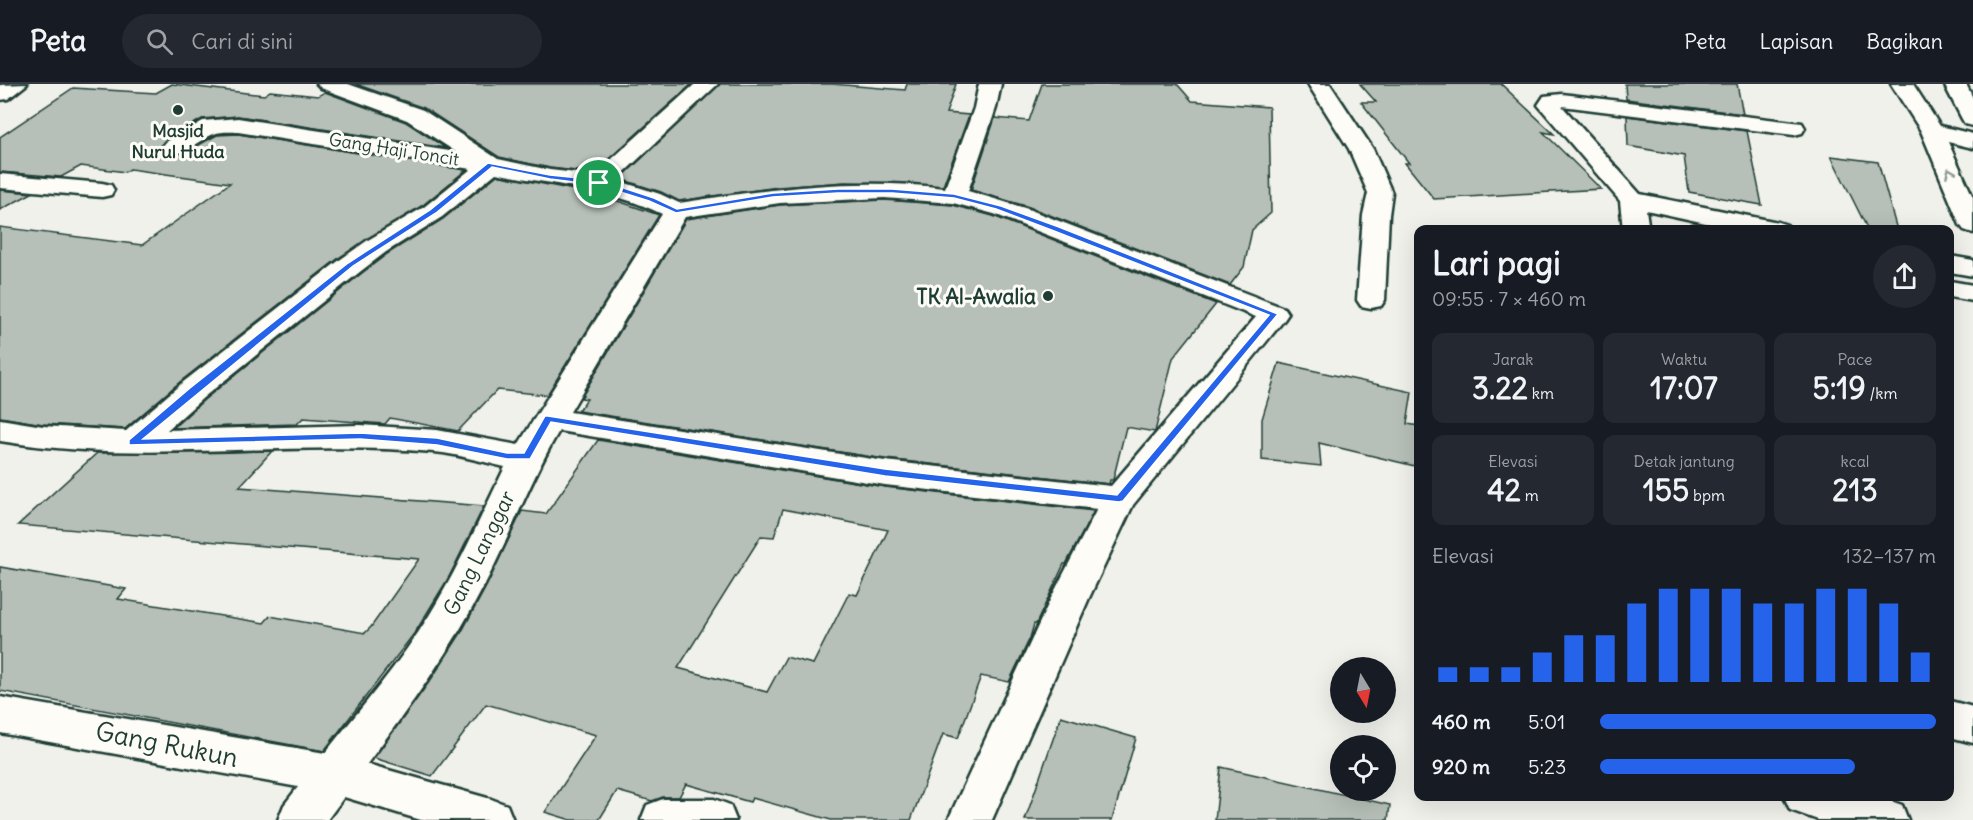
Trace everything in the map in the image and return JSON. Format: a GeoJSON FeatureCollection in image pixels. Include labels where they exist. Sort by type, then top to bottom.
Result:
{"type":"FeatureCollection","features":[{"type":"Feature","properties":{"kind":"street"},"geometry":{"type":"LineString","coordinates":[[0,94],[16,84]]}},
{"type":"Feature","properties":{"kind":"street"},"geometry":{"type":"LineString","coordinates":[[328,84],[415,115],[490,165],[550,177],[599,183],[676,211],[773,195],[838,191],[892,191],[954,196],[999,208],[1057,229],[1274,314],[1119,499],[1070,598],[970,820]]}},
{"type":"Feature","properties":{"kind":"street"},"geometry":{"type":"LineString","coordinates":[[599,183],[707,84]]}},
{"type":"Feature","properties":{"kind":"street"},"geometry":{"type":"LineString","coordinates":[[954,196],[985,108],[990,84]]}},
{"type":"Feature","properties":{"kind":"street"},"geometry":{"type":"LineString","coordinates":[[1319,84],[1361,149],[1380,193],[1371,300]]}},
{"type":"Feature","properties":{"kind":"street"},"geometry":{"type":"LineString","coordinates":[[1902,84],[1932,131],[1973,225]]}},
{"type":"Feature","properties":{"kind":"street"},"geometry":{"type":"LineString","coordinates":[[1955,84],[1973,119]]}},
{"type":"Feature","properties":{"kind":"street"},"geometry":{"type":"LineString","coordinates":[[1635,225],[1632,200],[1549,105],[1550,102],[1562,100],[1794,128]]}},
{"type":"Feature","properties":{"kind":"street","name":"Gang Haji Toncit"},"geometry":{"type":"LineString","coordinates":[[174,147],[212,126],[238,125],[490,165]]}},
{"type":"Feature","properties":{"kind":"street"},"geometry":{"type":"LineString","coordinates":[[1932,131],[1973,141]]}},
{"type":"Feature","properties":{"kind":"street","name":"Gang Haji Toncit"},"geometry":{"type":"LineString","coordinates":[[133,442],[194,390],[351,265],[384,241],[433,212],[490,165]]}},
{"type":"Feature","properties":{"kind":"street"},"geometry":{"type":"LineString","coordinates":[[0,181],[102,190]]}},
{"type":"Feature","properties":{"kind":"street"},"geometry":{"type":"LineString","coordinates":[[1632,200],[1754,225]]}},
{"type":"Feature","properties":{"kind":"street","name":"Gang Langgar"},"geometry":{"type":"LineString","coordinates":[[300,820],[416,668],[443,626],[467,583],[527,457],[548,419],[676,211]]}},
{"type":"Feature","properties":{"kind":"street"},"geometry":{"type":"LineString","coordinates":[[1954,265],[1973,268]]}},
{"type":"Feature","properties":{"kind":"street"},"geometry":{"type":"LineString","coordinates":[[1954,290],[1973,293]]}},
{"type":"Feature","properties":{"kind":"street"},"geometry":{"type":"LineString","coordinates":[[548,419],[885,473],[1119,499]]}},
{"type":"Feature","properties":{"kind":"street"},"geometry":{"type":"LineString","coordinates":[[3,433],[133,442],[360,436],[437,441],[507,456],[527,457]]}},
{"type":"Feature","properties":{"kind":"street","name":"Gang Rukun"},"geometry":{"type":"LineString","coordinates":[[0,715],[333,774],[491,820]]}},
{"type":"Feature","properties":{"kind":"street"},"geometry":{"type":"LineString","coordinates":[[1954,720],[1973,724]]}},
{"type":"Feature","properties":{"kind":"street"},"geometry":{"type":"LineString","coordinates":[[1823,801],[1886,820]]}},
{"type":"Feature","properties":{"kind":"street"},"geometry":{"type":"LineString","coordinates":[[663,820],[714,820]]}},
{"type":"Feature","properties":{"kind":"building"},"geometry":{"type":"Polygon","coordinates":[[[172,84],[264,95],[270,91],[318,96],[325,92],[406,122],[446,148],[238,116],[202,119],[164,141],[160,147],[166,154],[186,152],[217,135],[238,134],[466,170],[423,205],[340,257],[181,381],[125,429],[43,424],[0,417],[0,227],[142,245],[230,183],[130,169],[125,172],[81,166],[61,177],[0,172],[0,137],[73,88],[156,93],[172,84]]]}},
{"type":"Feature","properties":{"kind":"building"},"geometry":{"type":"Polygon","coordinates":[[[355,84],[692,84],[593,173],[550,168],[499,157],[424,108],[355,84]]]}},
{"type":"Feature","properties":{"kind":"building"},"geometry":{"type":"Polygon","coordinates":[[[720,84],[832,84],[905,90],[907,84],[956,84],[946,113],[969,115],[943,186],[845,182],[778,187],[679,201],[661,192],[620,179],[720,84]]]}},
{"type":"Feature","properties":{"kind":"building"},"geometry":{"type":"Polygon","coordinates":[[[1042,84],[1177,84],[1192,101],[1269,107],[1271,213],[1252,230],[1244,267],[1230,285],[1029,207],[971,190],[995,118],[1029,121],[1042,84]]]}},
{"type":"Feature","properties":{"kind":"building"},"geometry":{"type":"Polygon","coordinates":[[[1360,84],[1501,84],[1554,134],[1543,132],[1601,189],[1434,199],[1361,102],[1376,102],[1360,84]]]}},
{"type":"Feature","properties":{"kind":"building"},"geometry":{"type":"Polygon","coordinates":[[[1625,84],[1737,84],[1743,114],[1626,99],[1625,84]]]}},
{"type":"Feature","properties":{"kind":"building"},"geometry":{"type":"Polygon","coordinates":[[[1627,116],[1747,131],[1762,205],[1689,192],[1684,156],[1628,146],[1627,116]]]}},
{"type":"Feature","properties":{"kind":"building"},"geometry":{"type":"Polygon","coordinates":[[[1831,156],[1878,162],[1896,225],[1866,225],[1831,156]]]}},
{"type":"Feature","properties":{"kind":"building"},"geometry":{"type":"Polygon","coordinates":[[[497,175],[600,195],[659,215],[547,395],[497,390],[458,431],[390,418],[385,424],[303,418],[297,424],[173,428],[205,399],[362,273],[387,254],[443,219],[497,175]]]}},
{"type":"Feature","properties":{"kind":"building"},"geometry":{"type":"Polygon","coordinates":[[[0,190],[32,193],[0,210],[0,190]]]}},
{"type":"Feature","properties":{"kind":"building"},"geometry":{"type":"Polygon","coordinates":[[[884,200],[953,205],[993,216],[1216,304],[1173,358],[1155,432],[1126,427],[1113,480],[1110,480],[1109,484],[885,459],[578,411],[587,399],[581,398],[686,219],[780,205],[884,200]]]}},
{"type":"Feature","properties":{"kind":"building"},"geometry":{"type":"Polygon","coordinates":[[[1279,363],[1412,392],[1407,424],[1414,425],[1414,466],[1319,443],[1321,466],[1262,460],[1262,419],[1279,363]]]}},
{"type":"Feature","properties":{"kind":"building"},"geometry":{"type":"Polygon","coordinates":[[[598,440],[885,487],[1094,511],[1034,624],[1030,638],[1009,682],[981,676],[958,738],[943,734],[911,820],[831,820],[752,798],[750,802],[686,784],[679,797],[663,797],[652,801],[617,791],[599,820],[571,820],[545,812],[596,735],[486,704],[432,776],[374,758],[432,678],[461,633],[522,511],[546,514],[598,440]],[[783,509],[774,537],[761,536],[678,668],[767,692],[786,657],[813,664],[849,593],[857,595],[888,530],[783,509]]]}},
{"type":"Feature","properties":{"kind":"building"},"geometry":{"type":"Polygon","coordinates":[[[272,451],[239,487],[484,506],[449,577],[416,631],[324,751],[0,691],[0,567],[126,589],[118,599],[264,623],[270,616],[365,633],[419,559],[18,525],[97,453],[272,451]]]}},
{"type":"Feature","properties":{"kind":"building"},"geometry":{"type":"Polygon","coordinates":[[[1061,716],[1136,738],[1112,820],[1025,820],[1061,716]]]}},
{"type":"Feature","properties":{"kind":"building"},"geometry":{"type":"Polygon","coordinates":[[[1221,767],[1330,792],[1330,801],[1372,801],[1390,805],[1388,820],[1215,820],[1221,767]]]}},
{"type":"Feature","properties":{"kind":"place","name":"Masjid Nurul Huda"},"geometry":{"type":"Point","coordinates":[178,110]}},
{"type":"Feature","properties":{"kind":"place","name":"TK Al-Awalia"},"geometry":{"type":"Point","coordinates":[1048,296]}},
{"type":"Feature","properties":{"kind":"route"},"geometry":{"type":"LineString","coordinates":[[490,165],[550,177],[599,183],[676,211],[773,195],[838,191],[892,191],[954,196],[999,208],[1057,229],[1274,314],[1119,499],[885,473],[548,419],[527,457],[507,456],[437,441],[360,436],[133,442],[194,390],[351,265],[399,231],[433,212],[490,165]]}}]}
